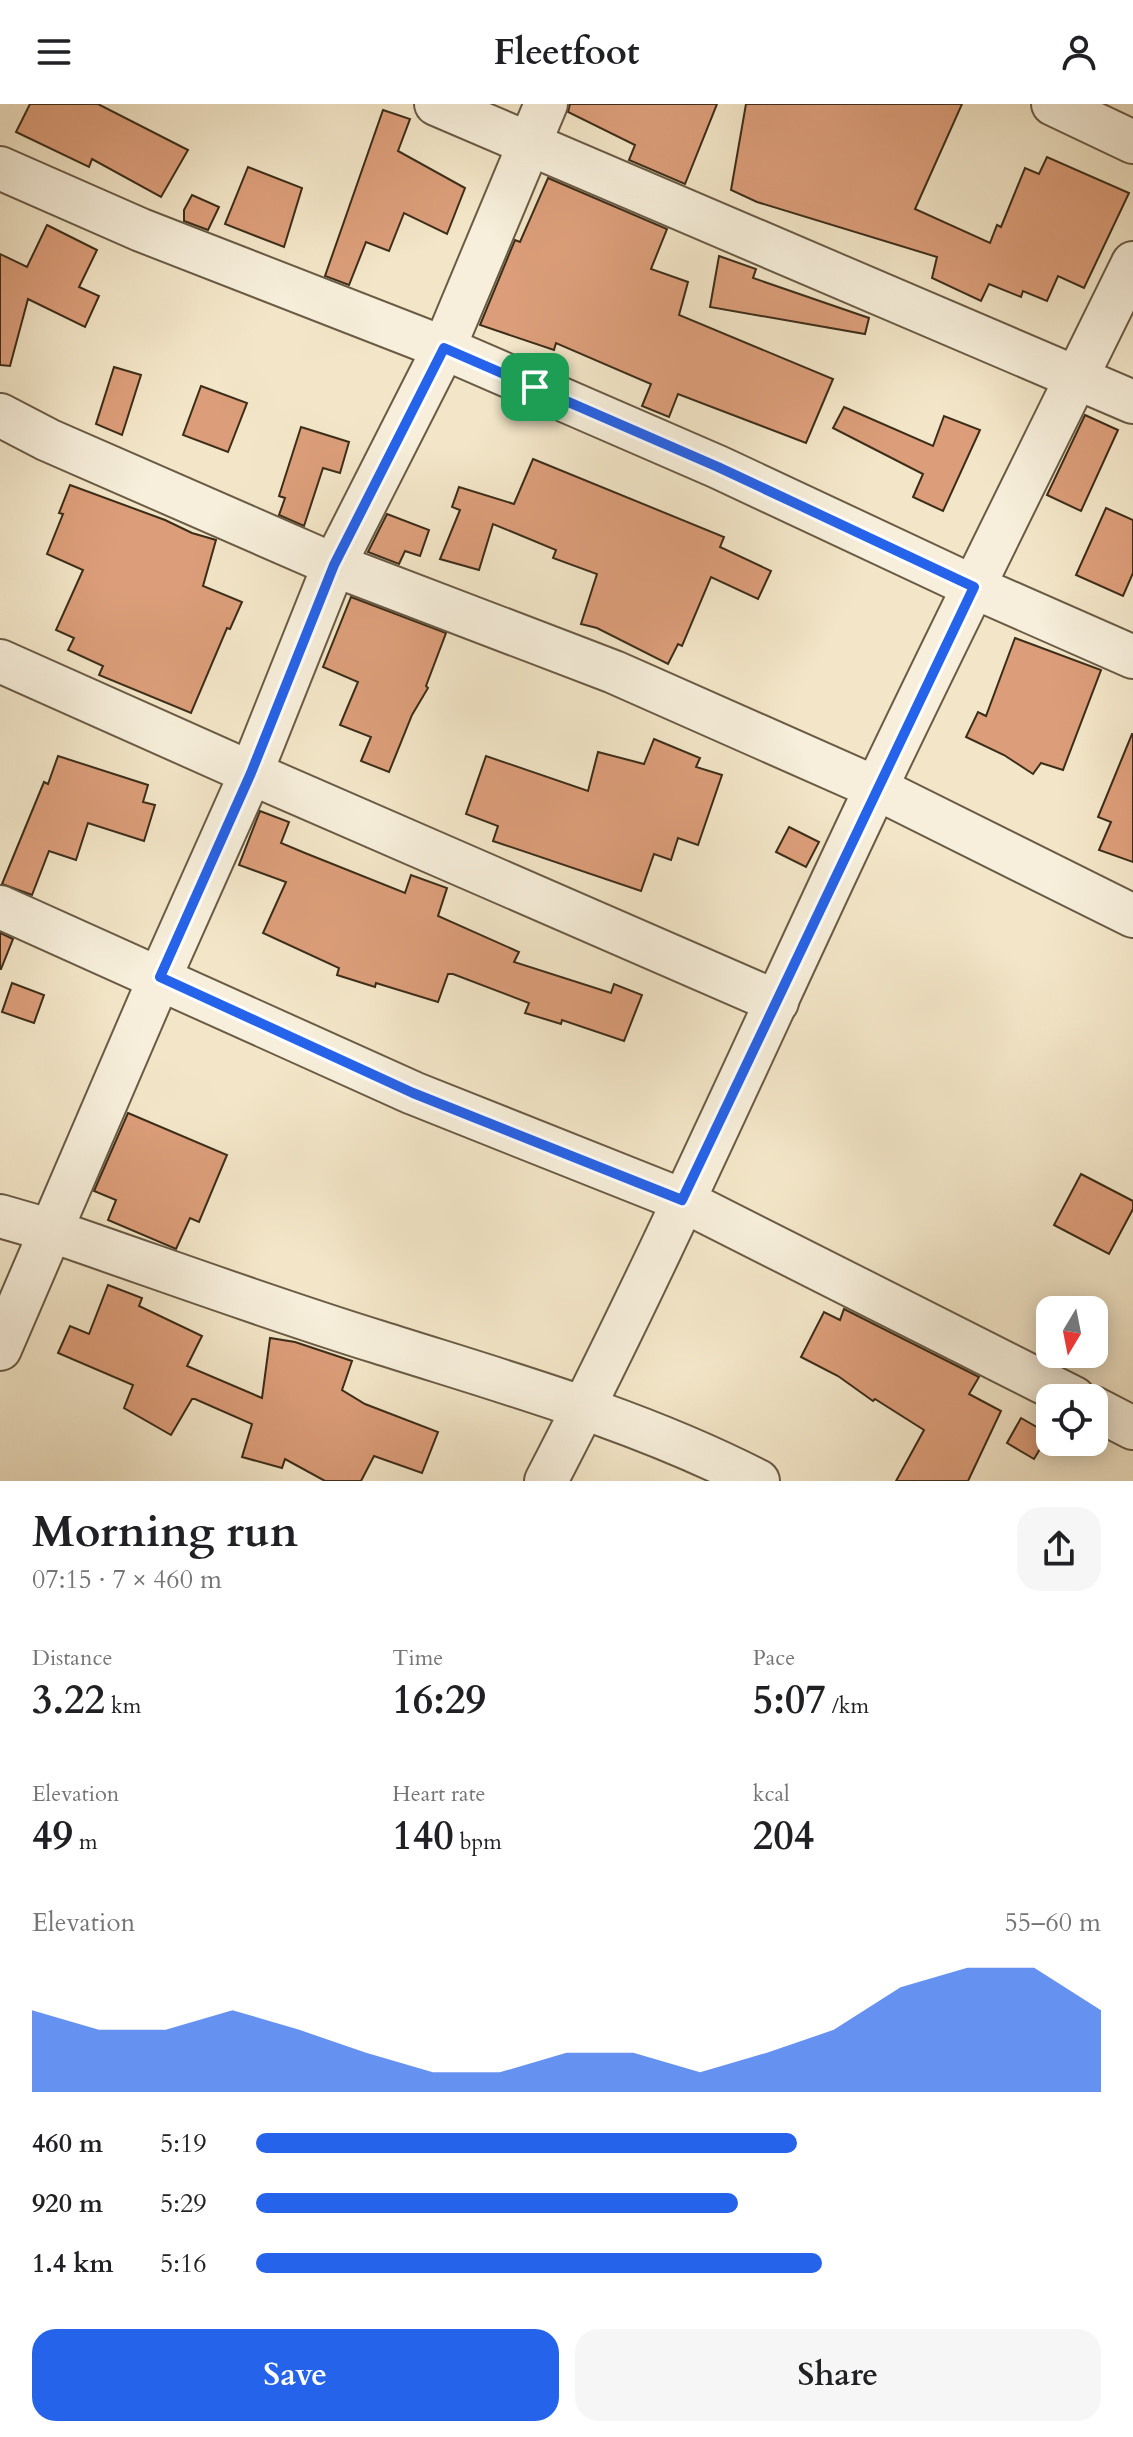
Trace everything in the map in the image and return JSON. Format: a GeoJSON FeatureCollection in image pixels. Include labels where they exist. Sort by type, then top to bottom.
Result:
{"type":"FeatureCollection","features":[{"type":"Feature","properties":{"kind":"street"},"geometry":{"type":"LineString","coordinates":[[436,104],[1133,402]]}},
{"type":"Feature","properties":{"kind":"street"},"geometry":{"type":"LineString","coordinates":[[0,1349],[251,773],[334,565],[444,348],[527,143],[546,104]]}},
{"type":"Feature","properties":{"kind":"street"},"geometry":{"type":"LineString","coordinates":[[1053,104],[1133,142]]}},
{"type":"Feature","properties":{"kind":"street"},"geometry":{"type":"LineString","coordinates":[[0,168],[141,230],[444,348],[718,467],[974,587],[1133,657]]}},
{"type":"Feature","properties":{"kind":"street"},"geometry":{"type":"LineString","coordinates":[[546,1481],[777,1002],[876,788],[1133,263]]}},
{"type":"Feature","properties":{"kind":"street"},"geometry":{"type":"LineString","coordinates":[[0,415],[48,440],[334,565],[614,672],[876,788],[1133,916]]}},
{"type":"Feature","properties":{"kind":"street"},"geometry":{"type":"LineString","coordinates":[[0,661],[777,1002]]}},
{"type":"Feature","properties":{"kind":"street"},"geometry":{"type":"LineString","coordinates":[[0,907],[413,1093],[682,1200],[1046,1384]]}},
{"type":"Feature","properties":{"kind":"street"},"geometry":{"type":"LineString","coordinates":[[0,1216],[373,1341],[584,1406],[716,1459],[758,1481]]}},
{"type":"Feature","properties":{"kind":"street"},"geometry":{"type":"LineString","coordinates":[[1108,1415],[1133,1428]]}},
{"type":"Feature","properties":{"kind":"building"},"geometry":{"type":"Polygon","coordinates":[[[30,104],[98,104],[188,150],[161,197],[92,159],[89,167],[16,132],[30,104]]]}},
{"type":"Feature","properties":{"kind":"building"},"geometry":{"type":"Polygon","coordinates":[[[570,104],[717,104],[685,184],[629,160],[635,145],[568,112],[570,104]]]}},
{"type":"Feature","properties":{"kind":"building"},"geometry":{"type":"Polygon","coordinates":[[[746,104],[962,104],[915,209],[990,243],[997,225],[1001,227],[1025,168],[1039,174],[1047,157],[1129,193],[1084,288],[1058,276],[1047,301],[1023,291],[1021,297],[989,284],[981,301],[932,278],[937,257],[757,202],[731,190],[746,104]]]}},
{"type":"Feature","properties":{"kind":"building"},"geometry":{"type":"Polygon","coordinates":[[[383,110],[410,119],[398,151],[465,188],[447,234],[404,213],[389,251],[366,242],[349,285],[325,276],[383,110]]]}},
{"type":"Feature","properties":{"kind":"building"},"geometry":{"type":"Polygon","coordinates":[[[248,167],[302,188],[284,247],[225,224],[248,167]]]}},
{"type":"Feature","properties":{"kind":"building"},"geometry":{"type":"Polygon","coordinates":[[[548,178],[667,229],[651,269],[688,282],[679,315],[833,379],[806,443],[678,394],[669,417],[642,406],[651,384],[556,343],[554,350],[480,325],[515,240],[520,242],[548,178]]]}},
{"type":"Feature","properties":{"kind":"building"},"geometry":{"type":"Polygon","coordinates":[[[192,195],[219,207],[208,230],[184,221],[184,210],[192,195]]]}},
{"type":"Feature","properties":{"kind":"building"},"geometry":{"type":"Polygon","coordinates":[[[47,225],[97,250],[79,287],[99,296],[85,327],[28,299],[10,366],[0,365],[0,254],[27,267],[47,225]]]}},
{"type":"Feature","properties":{"kind":"building"},"geometry":{"type":"Polygon","coordinates":[[[719,256],[756,269],[753,278],[869,318],[865,334],[710,307],[719,256]]]}},
{"type":"Feature","properties":{"kind":"building"},"geometry":{"type":"Polygon","coordinates":[[[114,367],[141,375],[122,435],[96,424],[114,367]]]}},
{"type":"Feature","properties":{"kind":"building"},"geometry":{"type":"Polygon","coordinates":[[[201,386],[247,403],[228,452],[183,435],[201,386]]]}},
{"type":"Feature","properties":{"kind":"building"},"geometry":{"type":"Polygon","coordinates":[[[844,407],[933,446],[944,416],[980,430],[943,511],[913,497],[923,474],[833,428],[844,407]]]}},
{"type":"Feature","properties":{"kind":"building"},"geometry":{"type":"Polygon","coordinates":[[[1085,415],[1118,430],[1081,511],[1047,495],[1085,415]]]}},
{"type":"Feature","properties":{"kind":"building"},"geometry":{"type":"Polygon","coordinates":[[[301,427],[349,442],[340,473],[323,468],[304,526],[279,515],[285,498],[279,496],[301,427]]]}},
{"type":"Feature","properties":{"kind":"building"},"geometry":{"type":"Polygon","coordinates":[[[533,459],[724,537],[720,547],[771,571],[758,599],[711,577],[682,646],[678,644],[668,664],[597,628],[581,624],[597,574],[553,558],[556,550],[493,524],[479,570],[440,559],[460,510],[452,507],[459,487],[514,504],[533,459]]]}},
{"type":"Feature","properties":{"kind":"building"},"geometry":{"type":"Polygon","coordinates":[[[70,485],[216,540],[203,586],[242,602],[230,629],[227,628],[191,713],[99,675],[103,666],[68,650],[74,638],[56,630],[83,570],[47,554],[63,514],[59,513],[70,485]]]}},
{"type":"Feature","properties":{"kind":"building"},"geometry":{"type":"Polygon","coordinates":[[[1106,508],[1133,520],[1133,573],[1123,596],[1076,575],[1106,508]]]}},
{"type":"Feature","properties":{"kind":"building"},"geometry":{"type":"Polygon","coordinates":[[[387,514],[429,530],[420,556],[405,551],[399,564],[368,552],[387,514]]]}},
{"type":"Feature","properties":{"kind":"building"},"geometry":{"type":"Polygon","coordinates":[[[351,597],[446,633],[426,686],[428,688],[412,715],[389,772],[361,761],[371,737],[340,725],[358,682],[323,667],[351,597]]]}},
{"type":"Feature","properties":{"kind":"building"},"geometry":{"type":"Polygon","coordinates":[[[1015,638],[1101,670],[1063,770],[1041,763],[1033,774],[1004,755],[966,737],[978,712],[986,716],[1015,638]]]}},
{"type":"Feature","properties":{"kind":"building"},"geometry":{"type":"Polygon","coordinates":[[[1132,734],[1133,862],[1099,850],[1111,822],[1098,817],[1132,734]]]}},
{"type":"Feature","properties":{"kind":"building"},"geometry":{"type":"Polygon","coordinates":[[[654,739],[700,758],[696,767],[722,775],[698,845],[678,838],[671,860],[654,854],[641,891],[493,841],[498,826],[466,814],[486,756],[588,791],[598,752],[644,764],[654,739]]]}},
{"type":"Feature","properties":{"kind":"building"},"geometry":{"type":"Polygon","coordinates":[[[58,756],[148,785],[143,802],[155,805],[144,841],[88,823],[76,860],[49,851],[32,895],[2,884],[44,782],[48,784],[58,756]]]}},
{"type":"Feature","properties":{"kind":"building"},"geometry":{"type":"Polygon","coordinates":[[[260,811],[289,822],[281,843],[305,853],[405,893],[411,875],[447,888],[438,916],[519,952],[514,962],[611,993],[614,984],[642,995],[624,1041],[562,1020],[561,1024],[525,1013],[529,1003],[453,974],[448,974],[438,1002],[376,983],[375,987],[337,975],[339,968],[263,933],[286,882],[239,865],[260,811]]]}},
{"type":"Feature","properties":{"kind":"building"},"geometry":{"type":"Polygon","coordinates":[[[789,827],[819,842],[806,867],[776,852],[789,827]]]}},
{"type":"Feature","properties":{"kind":"building"},"geometry":{"type":"Polygon","coordinates":[[[0,933],[13,939],[1,969],[0,969],[0,933]]]}},
{"type":"Feature","properties":{"kind":"building"},"geometry":{"type":"Polygon","coordinates":[[[12,983],[44,995],[34,1023],[2,1012],[12,983]]]}},
{"type":"Feature","properties":{"kind":"building"},"geometry":{"type":"Polygon","coordinates":[[[128,1113],[227,1155],[199,1222],[190,1218],[176,1249],[108,1220],[116,1200],[94,1191],[128,1113]]]}},
{"type":"Feature","properties":{"kind":"building"},"geometry":{"type":"Polygon","coordinates":[[[1081,1174],[1133,1201],[1133,1209],[1109,1254],[1054,1225],[1081,1174]]]}},
{"type":"Feature","properties":{"kind":"building"},"geometry":{"type":"Polygon","coordinates":[[[108,1285],[142,1298],[139,1306],[202,1336],[187,1366],[262,1398],[270,1338],[295,1342],[352,1361],[342,1390],[365,1404],[438,1432],[422,1473],[374,1456],[361,1481],[325,1481],[285,1459],[282,1468],[242,1457],[252,1424],[195,1399],[192,1399],[171,1435],[124,1408],[133,1385],[58,1353],[70,1326],[89,1334],[108,1285]]]}},
{"type":"Feature","properties":{"kind":"building"},"geometry":{"type":"Polygon","coordinates":[[[844,1309],[979,1377],[969,1394],[1001,1411],[968,1481],[896,1481],[924,1430],[875,1399],[873,1401],[838,1376],[801,1357],[824,1312],[840,1320],[844,1309]]]}},
{"type":"Feature","properties":{"kind":"building"},"geometry":{"type":"Polygon","coordinates":[[[1021,1418],[1036,1427],[1034,1459],[1007,1443],[1021,1418]]]}},
{"type":"Feature","properties":{"kind":"route"},"geometry":{"type":"LineString","coordinates":[[444,348],[535,387],[718,467],[974,587],[682,1200],[413,1093],[160,977],[251,773],[334,565],[444,348]]}}]}
